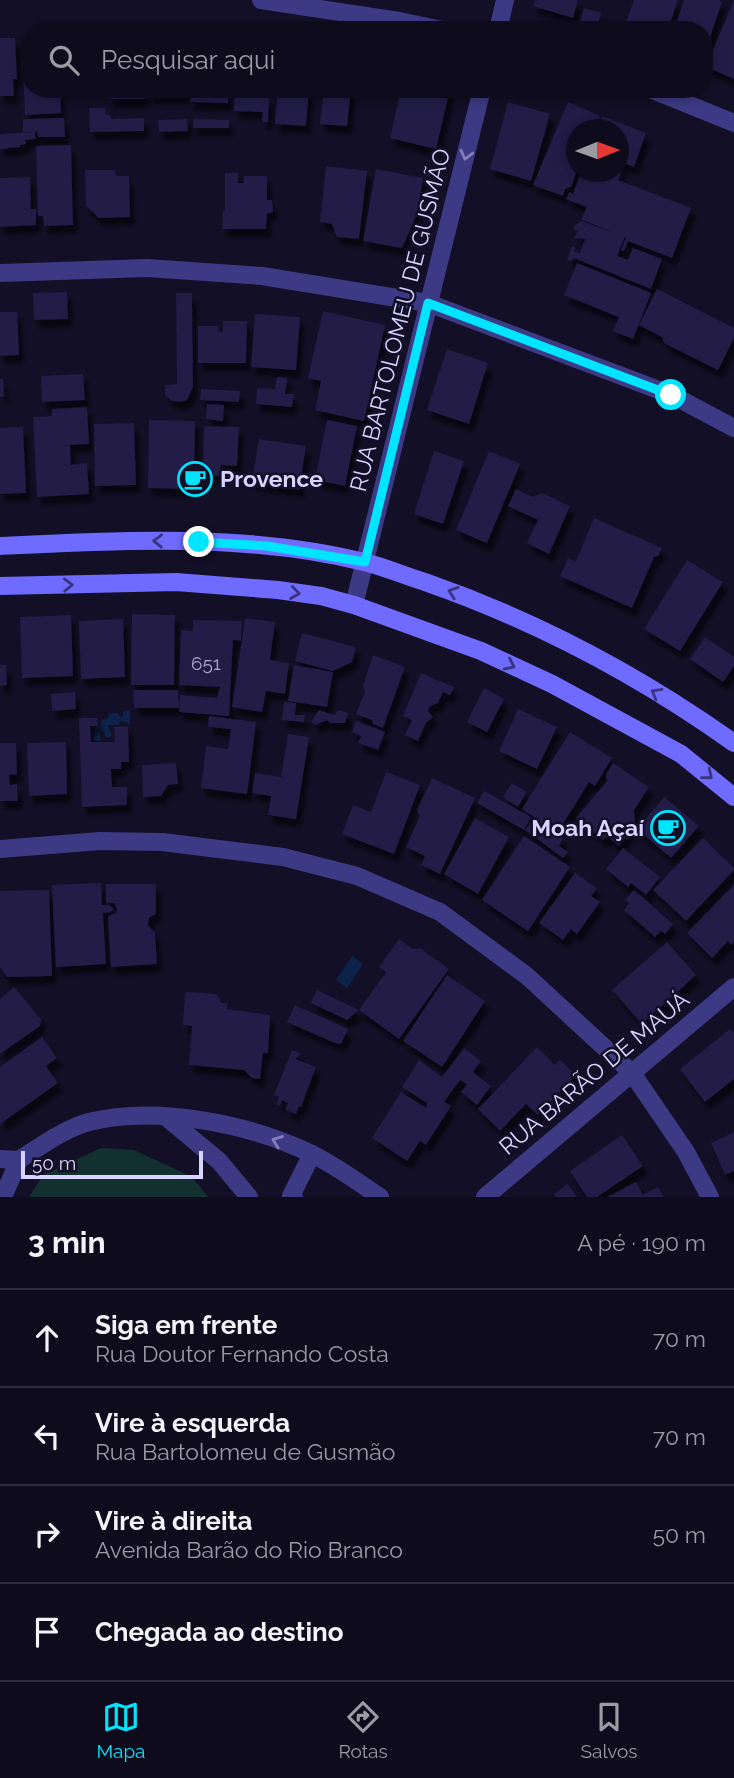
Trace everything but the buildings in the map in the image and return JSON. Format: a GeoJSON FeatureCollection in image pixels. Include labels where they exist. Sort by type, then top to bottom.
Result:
{"type":"FeatureCollection","features":[{"type":"Feature","properties":{"kind":"main road"},"geometry":{"type":"LineString","coordinates":[[0,545],[112,540],[199,542],[267,546],[365,562],[476,600],[553,635],[661,695],[734,743]]}},
{"type":"Feature","properties":{"kind":"main road"},"geometry":{"type":"LineString","coordinates":[[0,586],[176,582],[278,590],[321,596],[354,605],[481,651],[552,684],[681,754],[734,796]]}},
{"type":"Feature","properties":{"kind":"street"},"geometry":{"type":"LineString","coordinates":[[261,0],[398,21]]}},
{"type":"Feature","properties":{"kind":"street"},"geometry":{"type":"LineString","coordinates":[[500,21],[505,0]]}},
{"type":"Feature","properties":{"kind":"street","name":"RUA BARTOLOMEU DE GUSMÃO"},"geometry":{"type":"LineString","coordinates":[[354,605],[480,98]]}},
{"type":"Feature","properties":{"kind":"street"},"geometry":{"type":"LineString","coordinates":[[672,98],[734,123]]}},
{"type":"Feature","properties":{"kind":"street"},"geometry":{"type":"LineString","coordinates":[[0,273],[147,268],[262,276],[428,303],[671,395],[734,428]]}},
{"type":"Feature","properties":{"kind":"street"},"geometry":{"type":"LineString","coordinates":[[0,849],[100,841],[162,842],[283,857],[357,876],[440,912],[527,976],[632,1073],[686,1152],[710,1197]]}},
{"type":"Feature","properties":{"kind":"street","name":"RUA BARÃO DE MAUÁ"},"geometry":{"type":"LineString","coordinates":[[485,1197],[734,987]]}},
{"type":"Feature","properties":{"kind":"street"},"geometry":{"type":"LineString","coordinates":[[0,1159],[19,1160],[70,1129],[88,1122],[138,1116],[166,1117],[248,1129],[312,1154],[380,1197]]}},
{"type":"Feature","properties":{"kind":"street"},"geometry":{"type":"LineString","coordinates":[[166,1117],[219,1161],[249,1197]]}},
{"type":"Feature","properties":{"kind":"street"},"geometry":{"type":"LineString","coordinates":[[292,1197],[312,1154]]}},
{"type":"Feature","properties":{"kind":"street"},"geometry":{"type":"LineString","coordinates":[[3,1197],[19,1160]]}},
{"type":"Feature","properties":{"kind":"green space"},"geometry":{"type":"Polygon","coordinates":[[[101,1148],[134,1150],[192,1177],[208,1197],[29,1197],[43,1175],[101,1148]]]}},
{"type":"Feature","properties":{"kind":"water"},"geometry":{"type":"Polygon","coordinates":[[[130,710],[130,724],[120,721],[119,725],[108,725],[112,736],[106,738],[103,731],[100,733],[100,741],[94,741],[94,728],[101,725],[101,720],[108,718],[109,713],[118,713],[120,717],[123,716],[123,711],[130,710]]]}},
{"type":"Feature","properties":{"kind":"water"},"geometry":{"type":"Polygon","coordinates":[[[352,956],[363,964],[347,988],[336,980],[352,956]]]}},
{"type":"Feature","properties":{"kind":"place","name":"Provence"},"geometry":{"type":"Point","coordinates":[195,479]}},
{"type":"Feature","properties":{"kind":"place","name":"Moah Açaí"},"geometry":{"type":"Point","coordinates":[668,828]}},
{"type":"Feature","properties":{"kind":"route"},"geometry":{"type":"LineString","coordinates":[[199,542],[267,546],[365,562],[428,303],[671,395]]}}]}
